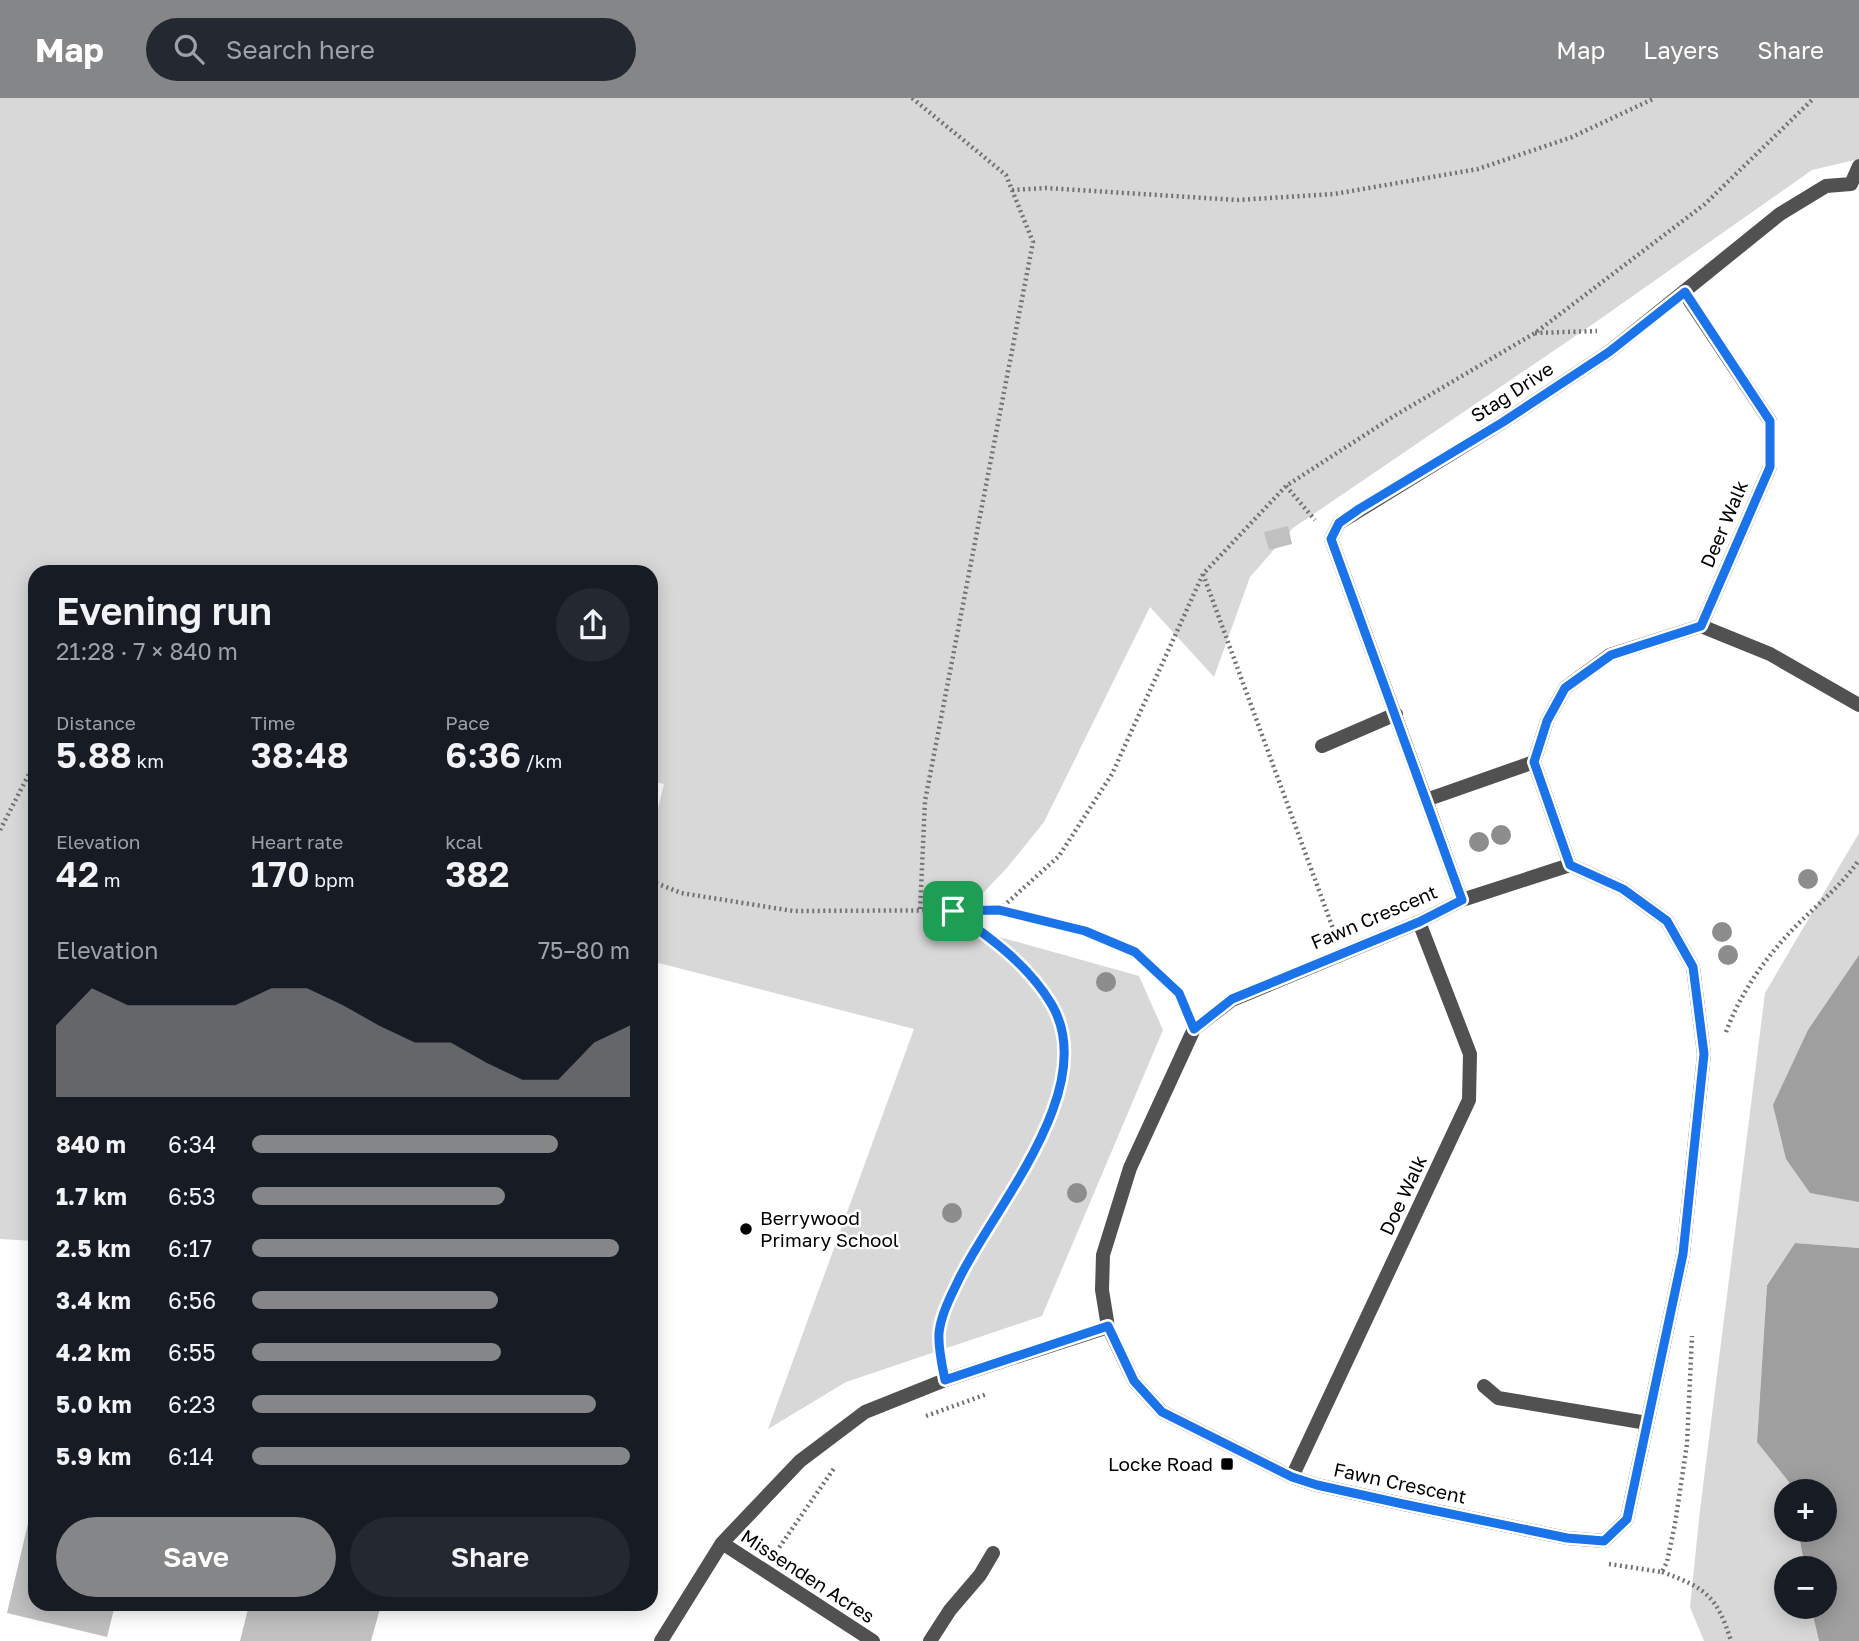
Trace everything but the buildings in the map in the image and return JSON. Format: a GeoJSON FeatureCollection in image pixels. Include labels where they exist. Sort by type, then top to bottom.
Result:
{"type":"FeatureCollection","features":[{"type":"Feature","properties":{"kind":"street","name":"Stag Drive"},"geometry":{"type":"LineString","coordinates":[[1331,539],[1339,523],[1359,509],[1503,422],[1609,352],[1780,214],[1826,186],[1855,188],[1859,166]]}},
{"type":"Feature","properties":{"kind":"street","name":"Deer Walk"},"geometry":{"type":"LineString","coordinates":[[1685,292],[1770,421],[1770,467],[1701,626]]}},
{"type":"Feature","properties":{"kind":"street"},"geometry":{"type":"LineString","coordinates":[[1331,539],[1462,900]]}},
{"type":"Feature","properties":{"kind":"street"},"geometry":{"type":"LineString","coordinates":[[1570,865],[1534,762],[1547,721],[1565,688],[1611,655],[1701,626],[1770,654],[1859,705]]}},
{"type":"Feature","properties":{"kind":"street"},"geometry":{"type":"LineString","coordinates":[[1322,746],[1396,714]]}},
{"type":"Feature","properties":{"kind":"street"},"geometry":{"type":"LineString","coordinates":[[1426,800],[1534,762]]}},
{"type":"Feature","properties":{"kind":"street","name":"Fawn Crescent"},"geometry":{"type":"LineString","coordinates":[[1570,865],[1623,889],[1667,921],[1693,967],[1704,1054],[1683,1254],[1627,1519],[1604,1541],[1567,1538],[1317,1485],[1292,1477],[1162,1412],[1134,1381],[1108,1326],[1102,1290],[1103,1255],[1129,1168],[1194,1029],[1232,999],[1341,952],[1419,922],[1462,900],[1570,865]]}},
{"type":"Feature","properties":{"kind":"street","name":"Doe Walk"},"geometry":{"type":"LineString","coordinates":[[1292,1477],[1468,1100],[1470,1054],[1419,922]]}},
{"type":"Feature","properties":{"kind":"street"},"geometry":{"type":"LineString","coordinates":[[661,1641],[722,1543],[800,1461],[865,1412],[945,1380],[1108,1326]]}},
{"type":"Feature","properties":{"kind":"street"},"geometry":{"type":"LineString","coordinates":[[1484,1386],[1498,1398],[1647,1423]]}},
{"type":"Feature","properties":{"kind":"street","name":"Missenden Acres"},"geometry":{"type":"LineString","coordinates":[[722,1543],[873,1641]]}},
{"type":"Feature","properties":{"kind":"street"},"geometry":{"type":"LineString","coordinates":[[930,1641],[950,1610],[980,1575],[993,1553]]}},
{"type":"Feature","properties":{"kind":"path"},"geometry":{"type":"LineString","coordinates":[[912,98],[1006,174],[1033,242],[925,801],[920,911]]}},
{"type":"Feature","properties":{"kind":"path"},"geometry":{"type":"LineString","coordinates":[[1012,190],[1046,188],[1237,200],[1334,194],[1478,169],[1572,137],[1655,98]]}},
{"type":"Feature","properties":{"kind":"path"},"geometry":{"type":"LineString","coordinates":[[1535,333],[1636,330]]}},
{"type":"Feature","properties":{"kind":"path"},"geometry":{"type":"LineString","coordinates":[[1286,486],[1331,539]]}},
{"type":"Feature","properties":{"kind":"path"},"geometry":{"type":"LineString","coordinates":[[1203,574],[1341,952]]}},
{"type":"Feature","properties":{"kind":"path"},"geometry":{"type":"LineString","coordinates":[[0,830],[28,776]]}},
{"type":"Feature","properties":{"kind":"path"},"geometry":{"type":"LineString","coordinates":[[1724,1045],[1726,1031],[1739,999],[1774,951],[1799,923],[1845,880],[1859,860]]}},
{"type":"Feature","properties":{"kind":"path"},"geometry":{"type":"LineString","coordinates":[[658,884],[681,893],[793,911],[999,910],[1085,931],[1135,952],[1179,993],[1194,1029]]}},
{"type":"Feature","properties":{"kind":"path"},"geometry":{"type":"LineString","coordinates":[[945,1380],[940,1355],[941,1321],[986,1229],[1032,1158],[1061,1083],[1066,1054],[1062,1029],[1051,1005],[1032,979],[1009,952],[953,911]]}},
{"type":"Feature","properties":{"kind":"path"},"geometry":{"type":"LineString","coordinates":[[1662,1572],[1667,1562],[1675,1524],[1687,1444],[1693,1324]]}},
{"type":"Feature","properties":{"kind":"path"},"geometry":{"type":"LineString","coordinates":[[919,1419],[991,1393]]}},
{"type":"Feature","properties":{"kind":"path"},"geometry":{"type":"LineString","coordinates":[[764,1570],[839,1462]]}},
{"type":"Feature","properties":{"kind":"path"},"geometry":{"type":"LineString","coordinates":[[1596,1562],[1662,1572],[1704,1590],[1723,1614],[1731,1641]]}},
{"type":"Feature","properties":{"kind":"shaded area"},"geometry":{"type":"Polygon","coordinates":[[[0,98],[1859,98],[1859,159],[1812,170],[1593,324],[1293,528],[1250,577],[1214,677],[1150,607],[1044,822],[1006,869],[953,924],[1139,976],[1163,1030],[1042,1316],[846,1382],[768,1429],[914,1029],[658,963],[658,808],[664,784],[658,783],[658,565],[28,565],[28,1241],[0,1239],[0,98]]]}},
{"type":"Feature","properties":{"kind":"shaded area"},"geometry":{"type":"Polygon","coordinates":[[[1859,833],[1859,1248],[1795,1243],[1767,1284],[1757,1441],[1787,1479],[1774,1479],[1774,1542],[1800,1542],[1803,1556],[1774,1556],[1774,1619],[1814,1619],[1819,1641],[1704,1641],[1690,1607],[1765,993],[1859,833]]]}},
{"type":"Feature","properties":{"kind":"shaded area"},"geometry":{"type":"Polygon","coordinates":[[[1859,955],[1859,1202],[1810,1193],[1786,1159],[1773,1105],[1808,1030],[1859,955]]]}},
{"type":"Feature","properties":{"kind":"shaded area"},"geometry":{"type":"Polygon","coordinates":[[[1795,1243],[1859,1248],[1859,1641],[1819,1641],[1814,1619],[1837,1619],[1837,1556],[1803,1556],[1800,1542],[1837,1542],[1837,1479],[1787,1479],[1757,1442],[1767,1285],[1795,1243]]]}},
{"type":"Feature","properties":{"kind":"place","name":"Berrywood Primary School"},"geometry":{"type":"Point","coordinates":[746,1229]}},
{"type":"Feature","properties":{"kind":"place","name":"Locke Road"},"geometry":{"type":"Point","coordinates":[1227,1464]}},
{"type":"Feature","properties":{"kind":"route"},"geometry":{"type":"LineString","coordinates":[[1685,292],[1770,421],[1770,467],[1701,626],[1611,655],[1565,688],[1547,721],[1534,762],[1570,865],[1623,889],[1667,921],[1693,967],[1704,1054],[1683,1254],[1627,1519],[1604,1541],[1567,1538],[1317,1485],[1292,1477],[1162,1412],[1134,1381],[1108,1326],[945,1380],[940,1355],[941,1321],[986,1229],[1032,1158],[1061,1083],[1066,1054],[1062,1029],[1051,1005],[1032,979],[1009,952],[953,911],[999,910],[1085,931],[1135,952],[1179,993],[1194,1029],[1232,999],[1419,922],[1462,900],[1331,539],[1339,523],[1359,509],[1503,422],[1609,352],[1685,292]]}}]}
